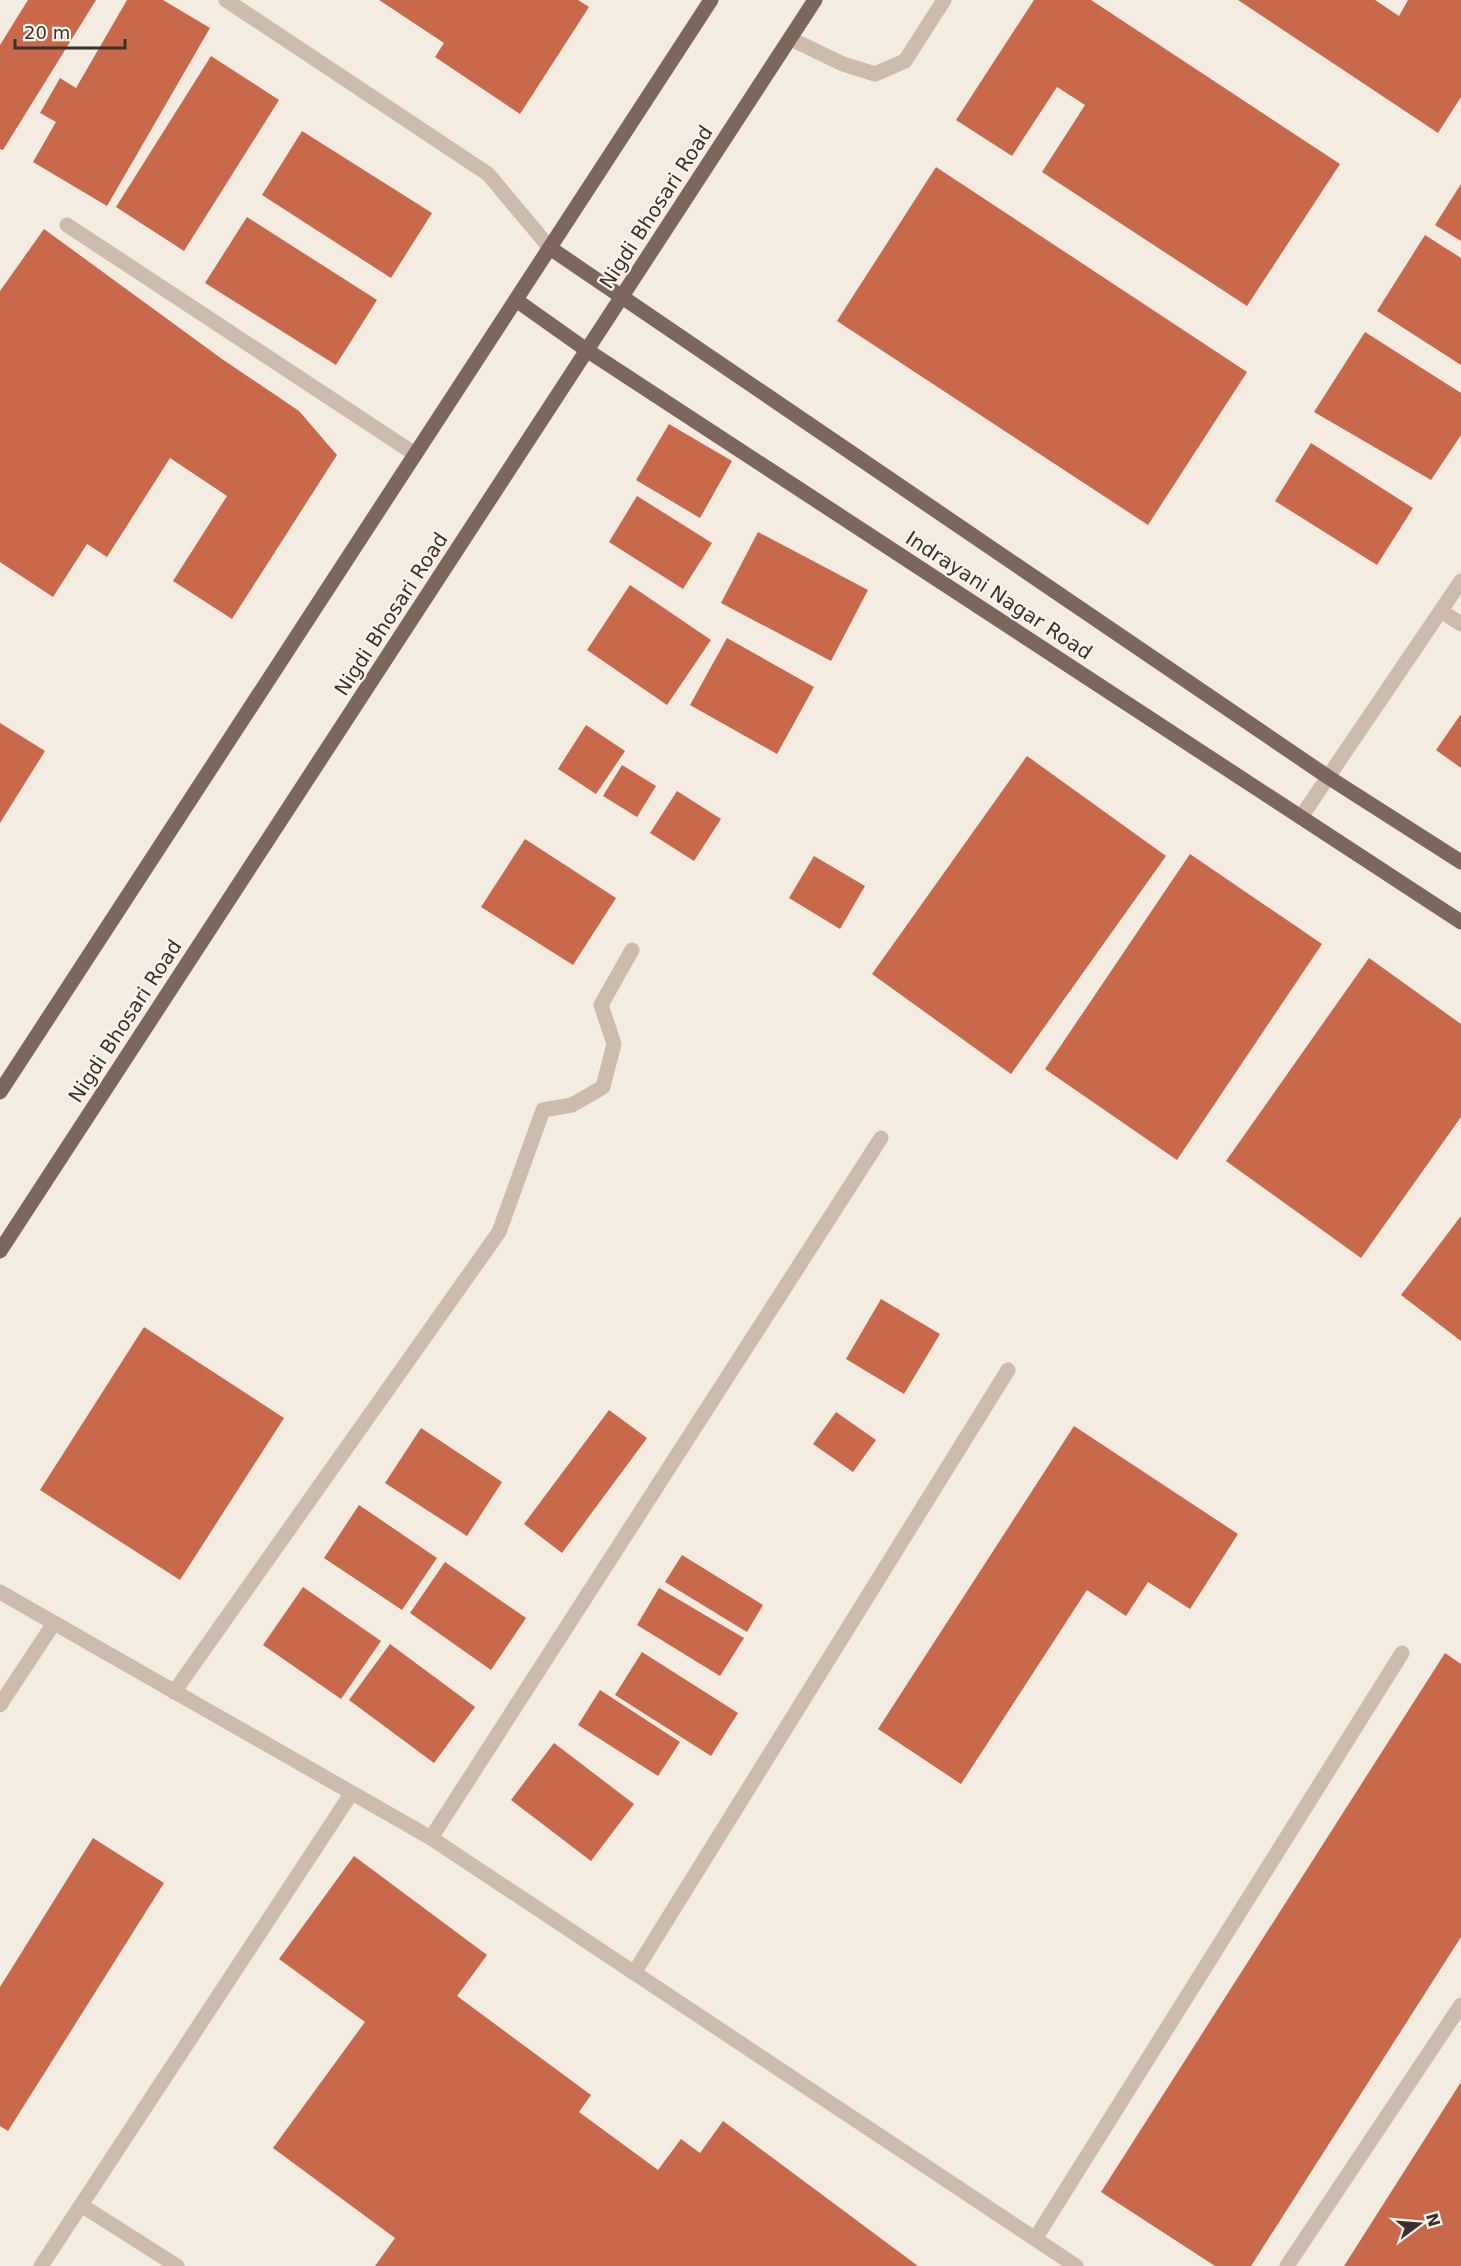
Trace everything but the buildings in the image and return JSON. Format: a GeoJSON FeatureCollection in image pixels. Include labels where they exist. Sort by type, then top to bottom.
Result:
{"type":"FeatureCollection","features":[{"type":"Feature","properties":{"kind":"main road"},"geometry":{"type":"LineString","coordinates":[[0,1092],[711,0]]}},
{"type":"Feature","properties":{"kind":"main road","name":"Nigdi Bhosari Road"},"geometry":{"type":"LineString","coordinates":[[0,1251],[624,297],[815,0]]}},
{"type":"Feature","properties":{"kind":"main road","name":"Indrayani Nagar Road"},"geometry":{"type":"LineString","coordinates":[[550,248],[1328,777],[1461,862]]}},
{"type":"Feature","properties":{"kind":"main road","name":"Indrayani Nagar Road"},"geometry":{"type":"LineString","coordinates":[[516,300],[588,351],[1461,922]]}},
{"type":"Feature","properties":{"kind":"lane"},"geometry":{"type":"LineString","coordinates":[[226,0],[488,174],[550,248]]}},
{"type":"Feature","properties":{"kind":"lane"},"geometry":{"type":"LineString","coordinates":[[790,39],[843,64],[875,74],[905,61],[944,0]]}},
{"type":"Feature","properties":{"kind":"lane"},"geometry":{"type":"LineString","coordinates":[[67,225],[416,454]]}},
{"type":"Feature","properties":{"kind":"lane"},"geometry":{"type":"LineString","coordinates":[[1301,817],[1461,581]]}},
{"type":"Feature","properties":{"kind":"lane"},"geometry":{"type":"LineString","coordinates":[[1441,611],[1461,624]]}},
{"type":"Feature","properties":{"kind":"lane"},"geometry":{"type":"LineString","coordinates":[[174,1692],[499,1232],[543,1110],[572,1105],[603,1087],[614,1044],[601,1005],[632,950]]}},
{"type":"Feature","properties":{"kind":"lane"},"geometry":{"type":"LineString","coordinates":[[431,1838],[881,1138]]}},
{"type":"Feature","properties":{"kind":"lane"},"geometry":{"type":"LineString","coordinates":[[634,1973],[1008,1370]]}},
{"type":"Feature","properties":{"kind":"lane"},"geometry":{"type":"LineString","coordinates":[[0,1592],[431,1838],[1076,2266]]}},
{"type":"Feature","properties":{"kind":"lane"},"geometry":{"type":"LineString","coordinates":[[0,1705],[54,1623]]}},
{"type":"Feature","properties":{"kind":"lane"},"geometry":{"type":"LineString","coordinates":[[1035,2239],[1402,1653]]}},
{"type":"Feature","properties":{"kind":"lane"},"geometry":{"type":"LineString","coordinates":[[41,2266],[351,1794]]}},
{"type":"Feature","properties":{"kind":"lane"},"geometry":{"type":"LineString","coordinates":[[1287,2266],[1461,2005]]}},
{"type":"Feature","properties":{"kind":"lane"},"geometry":{"type":"LineString","coordinates":[[81,2205],[177,2266]]}}]}
